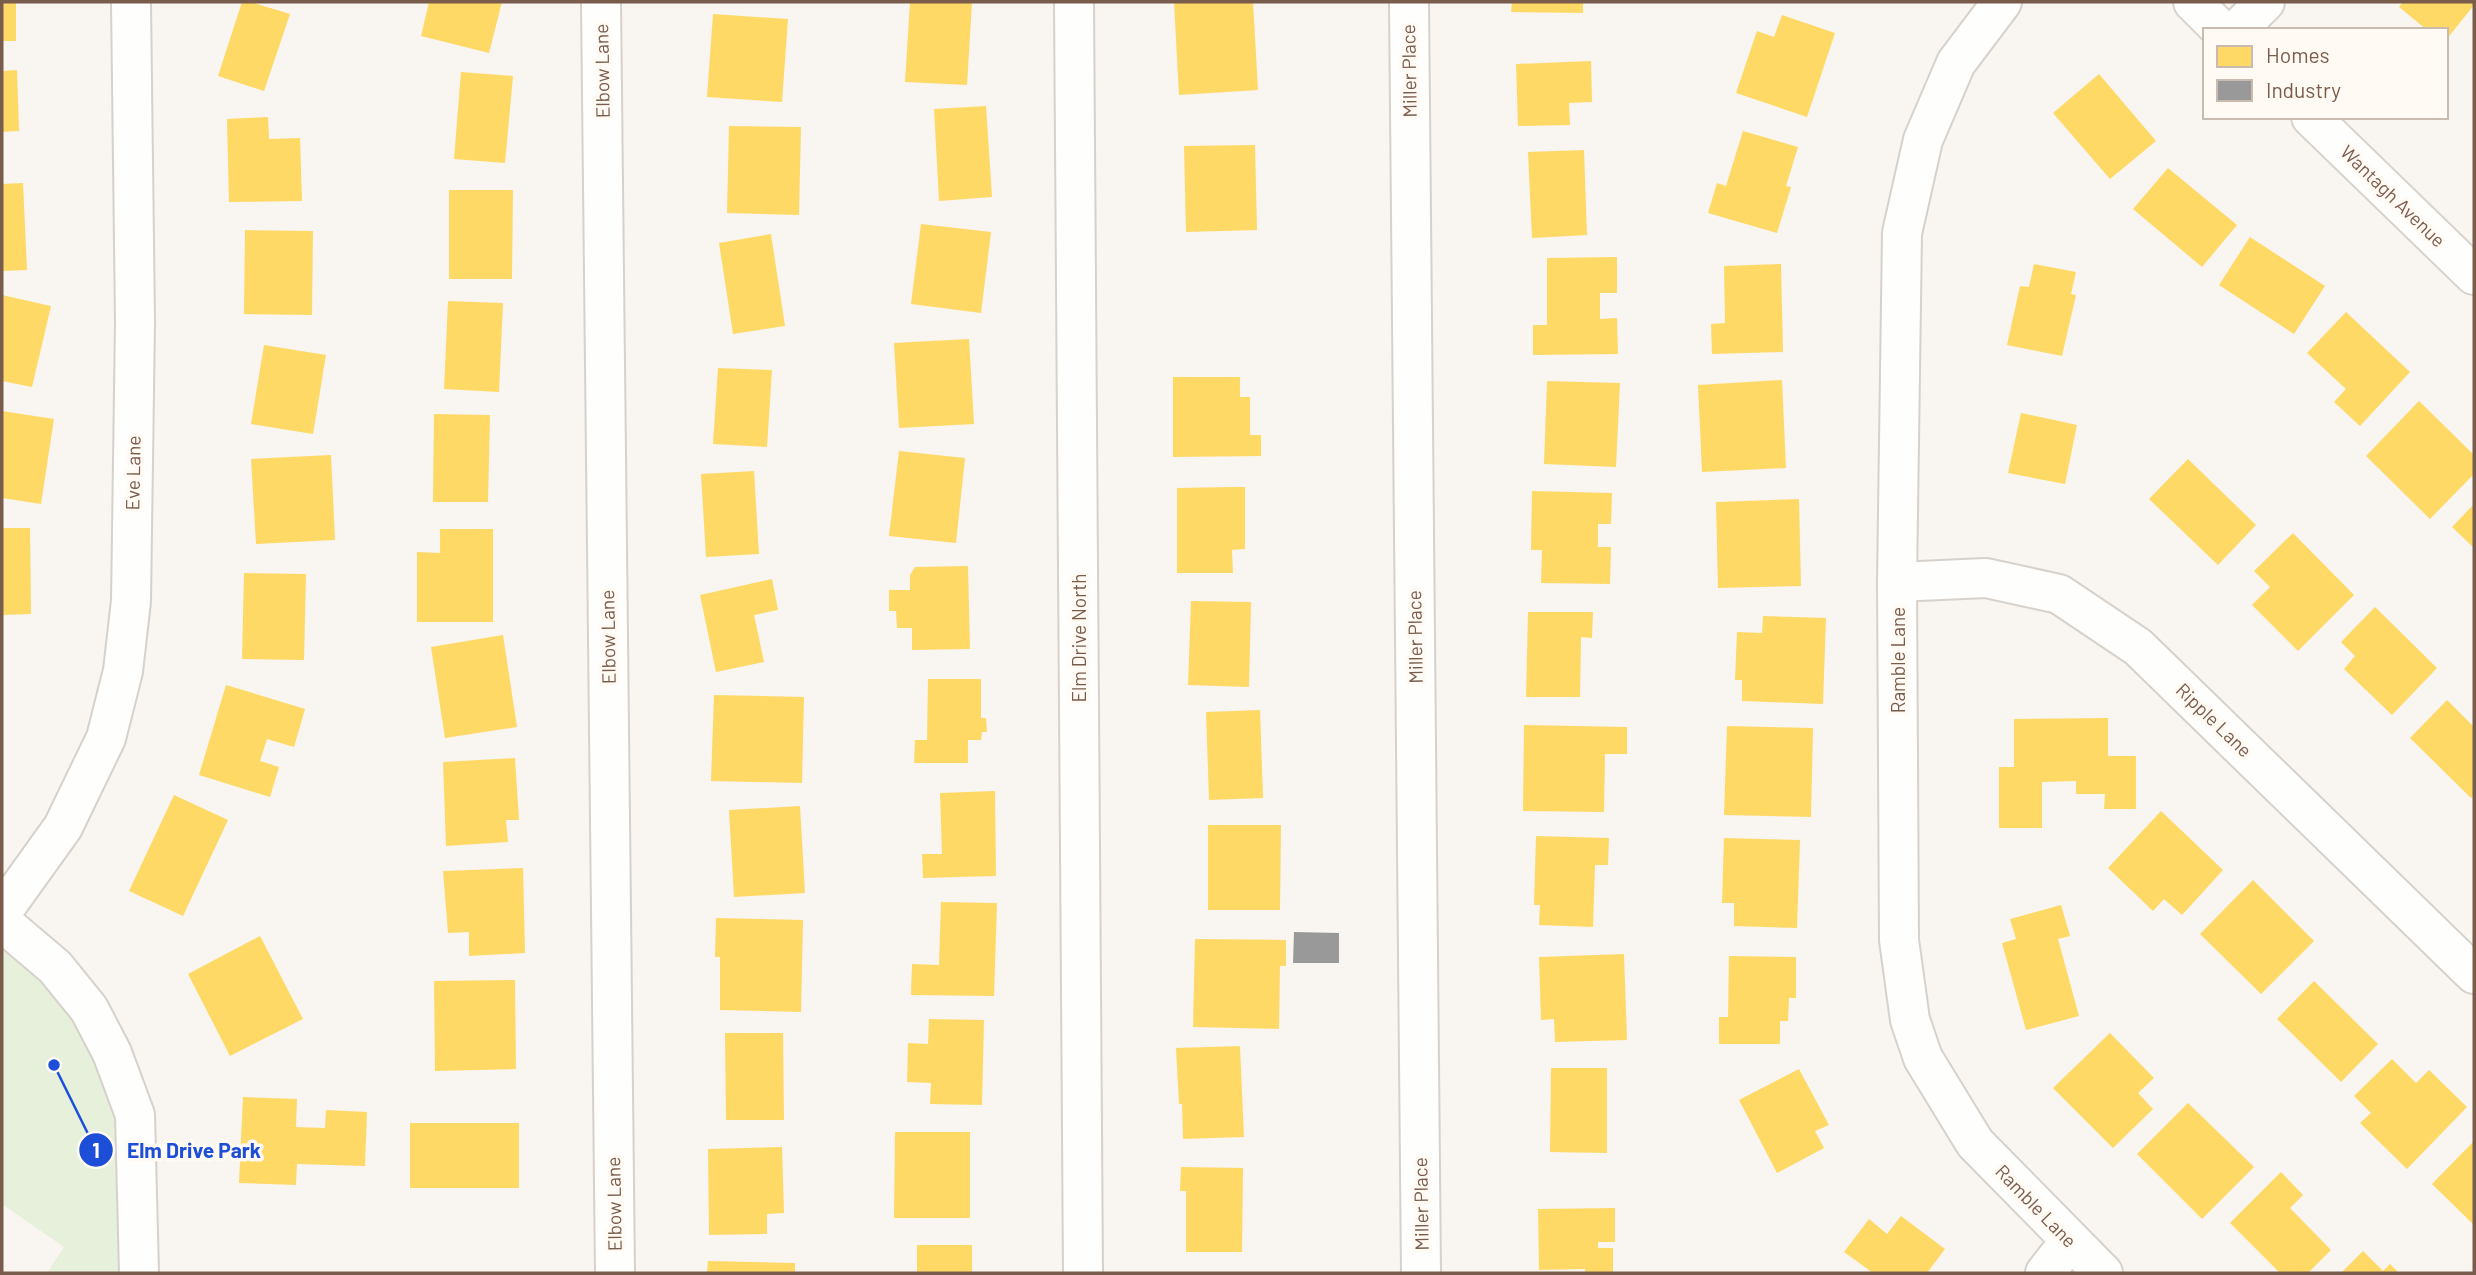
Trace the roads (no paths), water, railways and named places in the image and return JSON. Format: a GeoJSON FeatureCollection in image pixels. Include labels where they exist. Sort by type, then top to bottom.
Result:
{"type":"FeatureCollection","features":[{"type":"Feature","properties":{"kind":"street","name":"Eve Lane"},"geometry":{"type":"LineString","coordinates":[[2,912],[64,827],[106,738],[123,671],[131,601],[135,322],[131,2]]}},
{"type":"Feature","properties":{"kind":"street","name":"Elbow Lane"},"geometry":{"type":"LineString","coordinates":[[601,2],[615,1273]]}},
{"type":"Feature","properties":{"kind":"street","name":"Elm Drive North"},"geometry":{"type":"LineString","coordinates":[[1074,2],[1083,1273]]}},
{"type":"Feature","properties":{"kind":"street","name":"Miller Place"},"geometry":{"type":"LineString","coordinates":[[1409,2],[1421,1273]]}},
{"type":"Feature","properties":{"kind":"street","name":"Ramble Lane"},"geometry":{"type":"LineString","coordinates":[[2002,2],[1956,63],[1923,140],[1902,233],[1897,582],[1899,940],[1910,1020],[1923,1058],[1975,1143],[2103,1273]]}},
{"type":"Feature","properties":{"kind":"street"},"geometry":{"type":"LineString","coordinates":[[2193,2],[2219,28]]}},
{"type":"Feature","properties":{"kind":"street"},"geometry":{"type":"LineString","coordinates":[[2239,28],[2265,2]]}},
{"type":"Feature","properties":{"kind":"street","name":"Wantagh Avenue"},"geometry":{"type":"LineString","coordinates":[[2313,119],[2474,275]]}},
{"type":"Feature","properties":{"kind":"street","name":"Ripple Lane"},"geometry":{"type":"LineString","coordinates":[[1897,582],[1986,578],[2059,594],[2138,647],[2474,974]]}},
{"type":"Feature","properties":{"kind":"street"},"geometry":{"type":"LineString","coordinates":[[2,922],[55,967],[89,1009],[112,1053],[135,1115],[139,1273]]}},
{"type":"Feature","properties":{"kind":"street"},"geometry":{"type":"LineString","coordinates":[[2045,1273],[2070,1241]]}},
{"type":"Feature","properties":{"kind":"place","name":"Elm Drive Park"},"geometry":{"type":"Point","coordinates":[54,1065]}}]}
